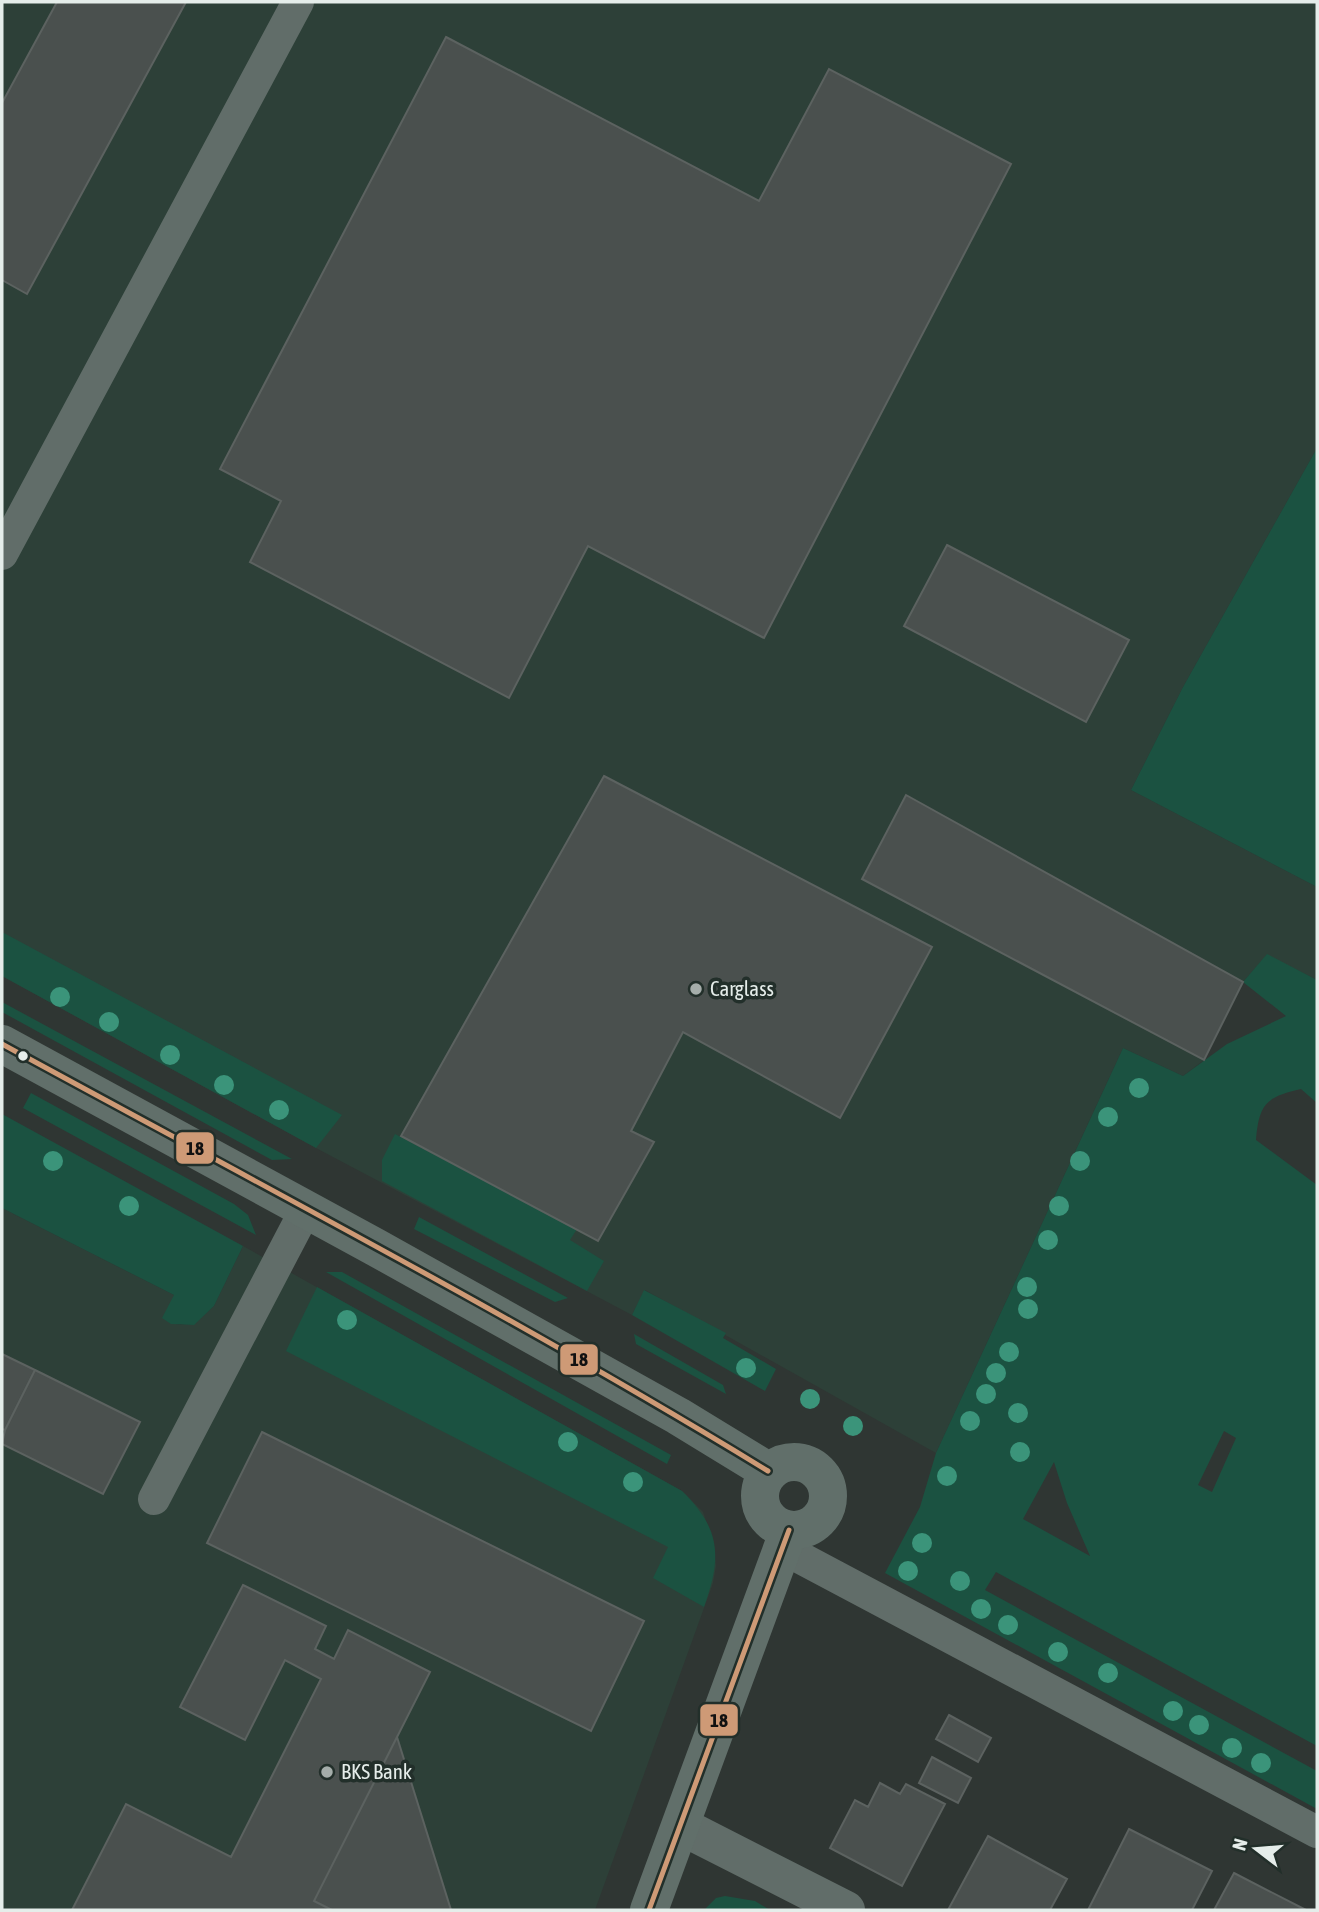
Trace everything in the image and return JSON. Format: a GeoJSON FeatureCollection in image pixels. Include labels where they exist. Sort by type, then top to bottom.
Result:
{"type":"FeatureCollection","features":[{"type":"Feature","properties":{"kind":"street"},"geometry":{"type":"LineString","coordinates":[[2,1044],[678,1416],[768,1471]]}},
{"type":"Feature","properties":{"kind":"street"},"geometry":{"type":"LineString","coordinates":[[649,1910],[786,1539],[812,1526],[820,1518],[828,1497],[827,1486],[821,1475],[803,1462],[780,1464],[768,1471],[760,1489],[763,1511],[786,1539]]}},
{"type":"Feature","properties":{"kind":"street"},"geometry":{"type":"LineString","coordinates":[[681,1826],[846,1910]]}},
{"type":"Feature","properties":{"kind":"lane"},"geometry":{"type":"LineString","coordinates":[[2,554],[298,2]]}},
{"type":"Feature","properties":{"kind":"lane"},"geometry":{"type":"LineString","coordinates":[[154,1499],[306,1209]]}},
{"type":"Feature","properties":{"kind":"lane"},"geometry":{"type":"LineString","coordinates":[[786,1539],[1317,1832]]}},
{"type":"Feature","properties":{"kind":"shaded area"},"geometry":{"type":"Polygon","coordinates":[[[2,2],[1317,2],[1317,448],[1183,687],[1131,790],[1317,887],[1317,980],[1267,955],[1243,982],[1204,1060],[1183,1076],[1123,1048],[936,1453],[645,1290],[632,1315],[316,1148],[2,976],[2,2]]]}},
{"type":"Feature","properties":{"kind":"shaded area"},"geometry":{"type":"Polygon","coordinates":[[[2,1208],[174,1295],[171,1323],[181,1325],[194,1324],[214,1306],[243,1246],[682,1491],[703,1512],[714,1544],[716,1566],[713,1583],[595,1910],[2,1910],[2,1208]]]}},
{"type":"Feature","properties":{"kind":"green space"},"geometry":{"type":"Polygon","coordinates":[[[1317,448],[1317,887],[1131,790],[1183,687],[1317,448]]]}},
{"type":"Feature","properties":{"kind":"green space"},"geometry":{"type":"Polygon","coordinates":[[[2,932],[342,1115],[316,1148],[2,976],[2,932]]]}},
{"type":"Feature","properties":{"kind":"green space"},"geometry":{"type":"Polygon","coordinates":[[[1267,954],[1317,980],[1317,1103],[1301,1089],[1272,1099],[1262,1110],[1256,1140],[1317,1185],[1317,1746],[996,1572],[985,1590],[1317,1771],[1317,1809],[885,1573],[920,1507],[936,1453],[1123,1048],[1183,1076],[1227,1044],[1286,1016],[1243,982],[1267,954]],[[1224,1431],[1198,1485],[1212,1492],[1236,1438],[1224,1431]],[[1054,1462],[1023,1519],[1090,1556],[1067,1503],[1054,1462]]]}},
{"type":"Feature","properties":{"kind":"green space"},"geometry":{"type":"Polygon","coordinates":[[[2,1002],[292,1159],[272,1160],[2,1012],[2,1002]]]}},
{"type":"Feature","properties":{"kind":"green space"},"geometry":{"type":"Polygon","coordinates":[[[31,1093],[234,1204],[248,1215],[256,1235],[23,1108],[31,1093]]]}},
{"type":"Feature","properties":{"kind":"green space"},"geometry":{"type":"Polygon","coordinates":[[[2,1114],[243,1246],[214,1306],[194,1325],[171,1324],[162,1318],[174,1295],[2,1208],[2,1114]]]}},
{"type":"Feature","properties":{"kind":"green space"},"geometry":{"type":"Polygon","coordinates":[[[395,1134],[577,1229],[570,1240],[604,1261],[587,1291],[382,1181],[382,1160],[395,1134]]]}},
{"type":"Feature","properties":{"kind":"green space"},"geometry":{"type":"Polygon","coordinates":[[[419,1217],[568,1298],[555,1302],[414,1229],[419,1217]]]}},
{"type":"Feature","properties":{"kind":"green space"},"geometry":{"type":"Polygon","coordinates":[[[326,1272],[342,1272],[671,1455],[667,1464],[326,1272]]]}},
{"type":"Feature","properties":{"kind":"green space"},"geometry":{"type":"Polygon","coordinates":[[[317,1287],[682,1491],[704,1518],[714,1544],[714,1573],[704,1607],[653,1578],[668,1547],[286,1351],[317,1287]]]}},
{"type":"Feature","properties":{"kind":"green space"},"geometry":{"type":"Polygon","coordinates":[[[644,1290],[726,1333],[723,1338],[776,1369],[765,1391],[632,1315],[644,1290]]]}},
{"type":"Feature","properties":{"kind":"green space"},"geometry":{"type":"Polygon","coordinates":[[[634,1334],[723,1385],[726,1394],[636,1344],[634,1334]]]}},
{"type":"Feature","properties":{"kind":"green space"},"geometry":{"type":"Polygon","coordinates":[[[725,1896],[755,1901],[770,1910],[704,1910],[716,1898],[725,1896]]]}},
{"type":"Feature","properties":{"kind":"building"},"geometry":{"type":"Polygon","coordinates":[[[57,2],[186,2],[27,294],[2,280],[2,103],[57,2]]]}},
{"type":"Feature","properties":{"kind":"building"},"geometry":{"type":"Polygon","coordinates":[[[446,37],[759,201],[829,69],[1011,164],[764,638],[588,546],[509,698],[250,562],[281,501],[220,469],[446,37]]]}},
{"type":"Feature","properties":{"kind":"building"},"geometry":{"type":"Polygon","coordinates":[[[947,545],[1129,640],[1086,722],[904,626],[947,545]]]}},
{"type":"Feature","properties":{"kind":"building","name":"Carglass"},"geometry":{"type":"Polygon","coordinates":[[[604,776],[932,947],[840,1118],[683,1032],[631,1131],[654,1142],[598,1241],[401,1136],[604,776]]]}},
{"type":"Feature","properties":{"kind":"building"},"geometry":{"type":"Polygon","coordinates":[[[906,795],[1243,982],[1204,1060],[862,879],[906,795]]]}},
{"type":"Feature","properties":{"kind":"building"},"geometry":{"type":"Polygon","coordinates":[[[2,1354],[35,1370],[5,1430],[2,1429],[2,1354]]]}},
{"type":"Feature","properties":{"kind":"building"},"geometry":{"type":"Polygon","coordinates":[[[35,1370],[140,1422],[103,1494],[2,1444],[5,1430],[35,1370]]]}},
{"type":"Feature","properties":{"kind":"building"},"geometry":{"type":"Polygon","coordinates":[[[262,1432],[644,1621],[591,1731],[207,1543],[262,1432]]]}},
{"type":"Feature","properties":{"kind":"building","name":"BKS Bank"},"geometry":{"type":"Polygon","coordinates":[[[243,1585],[326,1626],[315,1649],[334,1659],[348,1630],[430,1672],[314,1901],[332,1910],[72,1910],[126,1804],[231,1857],[321,1679],[285,1660],[245,1740],[180,1707],[243,1585]]]}},
{"type":"Feature","properties":{"kind":"building"},"geometry":{"type":"Polygon","coordinates":[[[949,1715],[991,1738],[978,1762],[936,1739],[949,1715]]]}},
{"type":"Feature","properties":{"kind":"building"},"geometry":{"type":"Polygon","coordinates":[[[397,1737],[451,1910],[332,1910],[314,1901],[397,1737]]]}},
{"type":"Feature","properties":{"kind":"building"},"geometry":{"type":"Polygon","coordinates":[[[932,1757],[971,1778],[958,1803],[919,1783],[932,1757]]]}},
{"type":"Feature","properties":{"kind":"building"},"geometry":{"type":"Polygon","coordinates":[[[880,1783],[900,1794],[906,1784],[945,1804],[902,1886],[830,1848],[855,1800],[868,1807],[880,1783]]]}},
{"type":"Feature","properties":{"kind":"building"},"geometry":{"type":"Polygon","coordinates":[[[1129,1829],[1212,1871],[1192,1910],[1088,1910],[1129,1829]]]}},
{"type":"Feature","properties":{"kind":"building"},"geometry":{"type":"Polygon","coordinates":[[[988,1836],[1067,1879],[1050,1910],[948,1910],[988,1836]]]}},
{"type":"Feature","properties":{"kind":"building"},"geometry":{"type":"Polygon","coordinates":[[[1234,1873],[1306,1910],[1214,1910],[1234,1873]]]}},
{"type":"Feature","properties":{"kind":"transit line","name":"18"},"geometry":{"type":"LineString","coordinates":[[2,1044],[484,1306],[768,1471]]}},
{"type":"Feature","properties":{"kind":"transit line","name":"18"},"geometry":{"type":"LineString","coordinates":[[649,1910],[789,1530]]}},
{"type":"Feature","properties":{"kind":"place","name":"Carglass"},"geometry":{"type":"Point","coordinates":[696,989]}},
{"type":"Feature","properties":{"kind":"place","name":"BKS Bank"},"geometry":{"type":"Point","coordinates":[327,1772]}}]}
